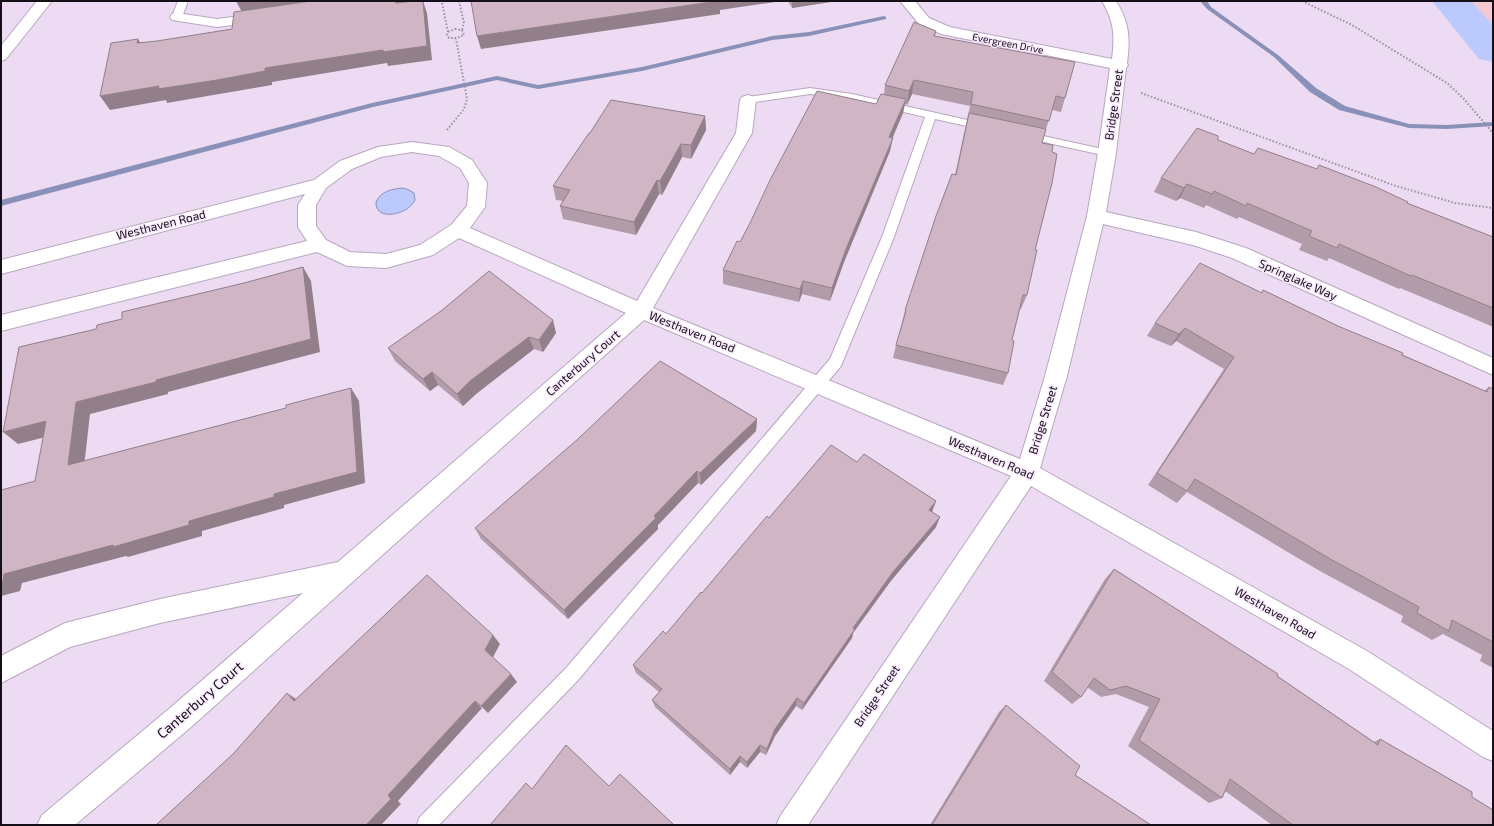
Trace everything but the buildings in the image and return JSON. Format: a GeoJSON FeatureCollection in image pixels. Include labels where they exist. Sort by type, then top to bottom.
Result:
{"type":"FeatureCollection","features":[{"type":"Feature","properties":{"kind":"street"},"geometry":{"type":"LineString","coordinates":[[1,56],[45,1]]}},
{"type":"Feature","properties":{"kind":"street","name":"Evergreen Drive"},"geometry":{"type":"LineString","coordinates":[[907,1],[924,21],[946,31],[1120,65]]}},
{"type":"Feature","properties":{"kind":"street","name":"Bridge Street"},"geometry":{"type":"LineString","coordinates":[[791,825],[1027,472],[1056,376],[1096,216],[1107,153],[1120,65],[1122,39],[1115,11],[1109,1]]}},
{"type":"Feature","properties":{"kind":"street"},"geometry":{"type":"LineString","coordinates":[[177,16],[218,23],[280,14]]}},
{"type":"Feature","properties":{"kind":"street","name":"Canterbury Court"},"geometry":{"type":"LineString","coordinates":[[52,825],[180,718],[641,311],[744,133],[748,100]]}},
{"type":"Feature","properties":{"kind":"street","name":"Westhaven Road"},"geometry":{"type":"LineString","coordinates":[[1,267],[320,184],[346,165],[378,152],[412,147],[443,152],[466,164],[478,183],[476,207],[458,230],[426,250],[386,260],[347,259],[318,245],[306,226],[307,205],[320,184]]}},
{"type":"Feature","properties":{"kind":"street","name":"Springlake Way"},"geometry":{"type":"LineString","coordinates":[[1096,216],[1196,240],[1239,253],[1493,367]]}},
{"type":"Feature","properties":{"kind":"street","name":"Westhaven Road"},"geometry":{"type":"LineString","coordinates":[[458,230],[641,311],[1027,472],[1358,660],[1493,747]]}},
{"type":"Feature","properties":{"kind":"street"},"geometry":{"type":"LineString","coordinates":[[1,323],[318,245]]}},
{"type":"Feature","properties":{"kind":"street","name":"Canterbury Court"},"geometry":{"type":"LineString","coordinates":[[1,670],[65,636],[160,612],[345,573]]}},
{"type":"Feature","properties":{"kind":"lane"},"geometry":{"type":"LineString","coordinates":[[177,16],[183,1]]}},
{"type":"Feature","properties":{"kind":"lane"},"geometry":{"type":"LineString","coordinates":[[748,100],[810,91],[852,97],[992,128]]}},
{"type":"Feature","properties":{"kind":"lane"},"geometry":{"type":"LineString","coordinates":[[426,825],[573,673],[836,362],[888,237],[931,115]]}},
{"type":"Feature","properties":{"kind":"lane"},"geometry":{"type":"LineString","coordinates":[[1015,133],[1107,153]]}},
{"type":"Feature","properties":{"kind":"path"},"geometry":{"type":"LineString","coordinates":[[442,4],[448,32],[447,35],[449,38],[456,39],[464,35],[462,30],[464,23],[459,1]]}},
{"type":"Feature","properties":{"kind":"path"},"geometry":{"type":"LineString","coordinates":[[1302,1],[1352,25],[1395,50],[1446,83],[1462,98],[1493,133]]}},
{"type":"Feature","properties":{"kind":"path"},"geometry":{"type":"LineString","coordinates":[[448,32],[462,30]]}},
{"type":"Feature","properties":{"kind":"path"},"geometry":{"type":"LineString","coordinates":[[428,150],[464,109],[468,94],[456,39]]}},
{"type":"Feature","properties":{"kind":"path"},"geometry":{"type":"LineString","coordinates":[[1140,93],[1396,186],[1455,203],[1493,208]]}},
{"type":"Feature","properties":{"kind":"shaded area"},"geometry":{"type":"Polygon","coordinates":[[[1451,1],[1493,1],[1493,50],[1451,1]]]}},
{"type":"Feature","properties":{"kind":"water"},"geometry":{"type":"Polygon","coordinates":[[[402,188],[414,193],[415,200],[406,209],[392,214],[386,214],[377,208],[376,202],[383,193],[402,188]]]}},
{"type":"Feature","properties":{"kind":"waterway"},"geometry":{"type":"LineString","coordinates":[[1203,1],[1209,8],[1276,56],[1313,90],[1342,108],[1409,126],[1447,127],[1493,124]]}},
{"type":"Feature","properties":{"kind":"waterway"},"geometry":{"type":"LineString","coordinates":[[1451,1],[1493,50]]}},
{"type":"Feature","properties":{"kind":"waterway"},"geometry":{"type":"LineString","coordinates":[[1,203],[372,105],[497,78],[538,87],[642,69],[772,38],[809,34],[884,18]]}}]}
